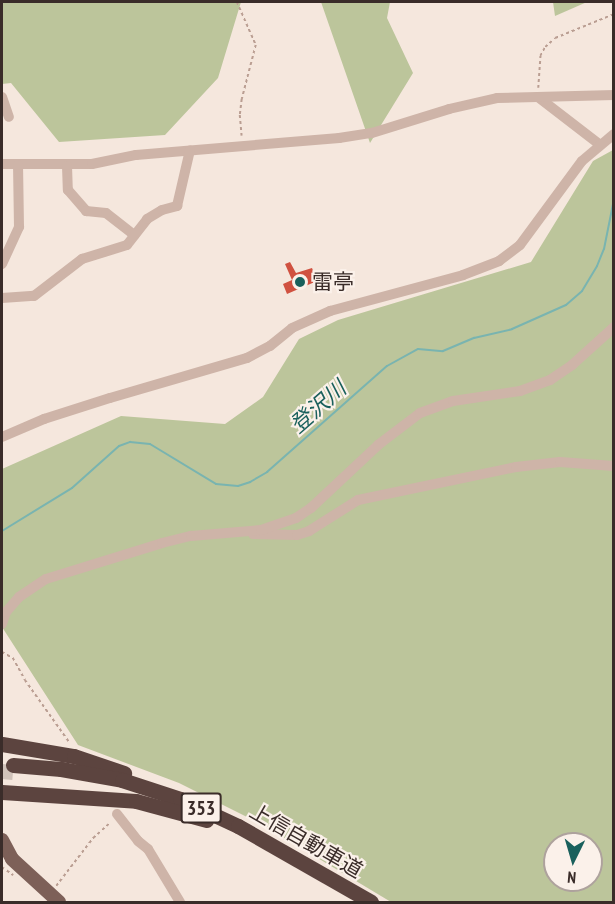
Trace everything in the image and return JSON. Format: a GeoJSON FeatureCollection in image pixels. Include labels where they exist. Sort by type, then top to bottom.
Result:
{"type":"FeatureCollection","features":[{"type":"Feature","properties":{"kind":"highway"},"geometry":{"type":"LineString","coordinates":[[2,744],[84,759],[179,795],[204,814]]}},
{"type":"Feature","properties":{"kind":"highway","name":"上信自動車道"},"geometry":{"type":"LineString","coordinates":[[13,768],[116,786],[238,826],[371,903]]}},
{"type":"Feature","properties":{"kind":"highway"},"geometry":{"type":"LineString","coordinates":[[2,792],[136,801],[204,814]]}},
{"type":"Feature","properties":{"kind":"highway","name":"上信自動車道"},"geometry":{"type":"LineString","coordinates":[[204,814],[357,903]]}},
{"type":"Feature","properties":{"kind":"main road"},"geometry":{"type":"LineString","coordinates":[[2,840],[22,870],[59,903]]}},
{"type":"Feature","properties":{"kind":"street"},"geometry":{"type":"LineString","coordinates":[[2,164],[92,165],[136,155],[372,133],[449,109],[497,98],[614,95]]}},
{"type":"Feature","properties":{"kind":"street"},"geometry":{"type":"LineString","coordinates":[[2,97],[9,117]]}},
{"type":"Feature","properties":{"kind":"street"},"geometry":{"type":"LineString","coordinates":[[538,97],[599,144]]}},
{"type":"Feature","properties":{"kind":"street"},"geometry":{"type":"LineString","coordinates":[[2,434],[99,401],[247,358],[270,346],[292,328],[330,311],[463,275],[498,261],[520,244],[535,228],[582,161],[599,144],[614,134]]}},
{"type":"Feature","properties":{"kind":"street"},"geometry":{"type":"LineString","coordinates":[[2,298],[34,296],[82,260],[127,244],[147,219],[162,210],[177,207],[190,150]]}},
{"type":"Feature","properties":{"kind":"street"},"geometry":{"type":"LineString","coordinates":[[2,264],[19,226],[18,165]]}},
{"type":"Feature","properties":{"kind":"street"},"geometry":{"type":"LineString","coordinates":[[66,166],[68,190],[86,211],[106,213],[134,235]]}},
{"type":"Feature","properties":{"kind":"street"},"geometry":{"type":"LineString","coordinates":[[2,624],[6,612],[19,597],[46,579],[162,543],[191,536],[261,530],[296,518],[408,420],[432,406],[520,391],[550,380],[572,366],[614,327]]}},
{"type":"Feature","properties":{"kind":"street"},"geometry":{"type":"LineString","coordinates":[[236,532],[279,537],[297,536],[358,500],[516,467],[560,462],[614,466]]}},
{"type":"Feature","properties":{"kind":"street"},"geometry":{"type":"LineString","coordinates":[[118,816],[138,842],[148,849],[180,903]]}},
{"type":"Feature","properties":{"kind":"path"},"geometry":{"type":"LineString","coordinates":[[237,2],[256,45],[240,115],[244,146]]}},
{"type":"Feature","properties":{"kind":"path"},"geometry":{"type":"LineString","coordinates":[[538,97],[540,56],[545,47],[555,38],[614,14]]}},
{"type":"Feature","properties":{"kind":"path"},"geometry":{"type":"LineString","coordinates":[[2,652],[13,658],[25,680],[70,744]]}},
{"type":"Feature","properties":{"kind":"path"},"geometry":{"type":"LineString","coordinates":[[56,887],[93,838],[118,816]]}},
{"type":"Feature","properties":{"kind":"green space"},"geometry":{"type":"Polygon","coordinates":[[[2,2],[241,2],[218,78],[165,135],[59,142],[11,83],[2,84],[2,2]]]}},
{"type":"Feature","properties":{"kind":"green space"},"geometry":{"type":"Polygon","coordinates":[[[321,2],[390,2],[387,18],[413,73],[370,143],[321,2]]]}},
{"type":"Feature","properties":{"kind":"green space"},"geometry":{"type":"Polygon","coordinates":[[[553,2],[587,2],[555,16],[553,2]]]}},
{"type":"Feature","properties":{"kind":"green space"},"geometry":{"type":"Polygon","coordinates":[[[613,150],[613,902],[391,902],[261,824],[179,783],[78,745],[2,627],[2,469],[121,416],[225,424],[263,397],[299,339],[338,320],[531,262],[593,161],[613,150]]]}},
{"type":"Feature","properties":{"kind":"building","name":"雷亭"},"geometry":{"type":"Polygon","coordinates":[[[290,262],[296,273],[312,268],[317,281],[287,294],[283,284],[292,280],[285,264],[290,262]]]}},
{"type":"Feature","properties":{"kind":"waterway","name":"登沢川"},"geometry":{"type":"LineString","coordinates":[[2,531],[72,488],[119,446],[130,442],[150,444],[216,484],[238,486],[250,482],[267,472],[387,366],[418,349],[443,351],[474,338],[512,329],[566,305],[582,291],[597,266],[604,249],[614,199]]}},
{"type":"Feature","properties":{"kind":"tunnel"},"geometry":{"type":"LineString","coordinates":[[2,771],[13,772]]}},
{"type":"Feature","properties":{"kind":"place","name":"雷亭"},"geometry":{"type":"Point","coordinates":[300,282]}}]}
